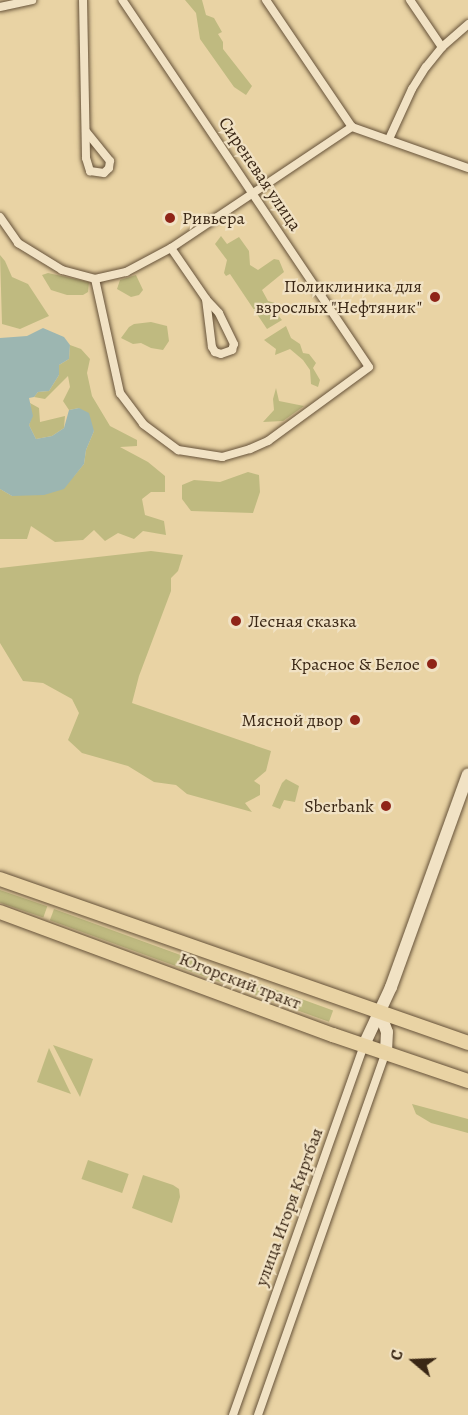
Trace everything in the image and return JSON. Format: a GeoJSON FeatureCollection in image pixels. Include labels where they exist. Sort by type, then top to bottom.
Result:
{"type":"FeatureCollection","features":[{"type":"Feature","properties":{"kind":"main road","name":"улица Игоря Киртбая"},"geometry":{"type":"LineString","coordinates":[[364,1046],[380,1013],[468,774]]}},
{"type":"Feature","properties":{"kind":"main road","name":"Югорский тракт"},"geometry":{"type":"LineString","coordinates":[[0,879],[468,1043]]}},
{"type":"Feature","properties":{"kind":"main road","name":"Югорский тракт"},"geometry":{"type":"LineString","coordinates":[[0,912],[364,1046],[468,1081]]}},
{"type":"Feature","properties":{"kind":"main road"},"geometry":{"type":"LineString","coordinates":[[380,1013],[387,1032],[387,1053]]}},
{"type":"Feature","properties":{"kind":"street"},"geometry":{"type":"LineString","coordinates":[[0,7],[32,0]]}},
{"type":"Feature","properties":{"kind":"street"},"geometry":{"type":"LineString","coordinates":[[83,0],[86,159],[90,171],[104,173],[109,168],[110,161],[86,131]]}},
{"type":"Feature","properties":{"kind":"street","name":"Сиреневая улица"},"geometry":{"type":"LineString","coordinates":[[95,279],[120,393],[143,424],[178,450],[222,457],[250,449],[268,441],[369,367],[122,0]]}},
{"type":"Feature","properties":{"kind":"street"},"geometry":{"type":"LineString","coordinates":[[266,0],[352,127],[468,168]]}},
{"type":"Feature","properties":{"kind":"street"},"geometry":{"type":"LineString","coordinates":[[410,0],[442,47]]}},
{"type":"Feature","properties":{"kind":"street"},"geometry":{"type":"LineString","coordinates":[[389,139],[412,88],[442,47],[468,24]]}},
{"type":"Feature","properties":{"kind":"street"},"geometry":{"type":"LineString","coordinates":[[0,217],[18,243],[48,264],[95,279],[126,272],[171,248],[352,127]]}},
{"type":"Feature","properties":{"kind":"street"},"geometry":{"type":"LineString","coordinates":[[171,248],[206,299],[219,313],[234,344],[232,350],[221,354],[215,352],[212,347],[206,299]]}},
{"type":"Feature","properties":{"kind":"street","name":"улица Игоря Киртбая"},"geometry":{"type":"LineString","coordinates":[[234,1415],[364,1046]]}},
{"type":"Feature","properties":{"kind":"street"},"geometry":{"type":"LineString","coordinates":[[258,1415],[387,1053]]}},
{"type":"Feature","properties":{"kind":"shaded area"},"geometry":{"type":"Polygon","coordinates":[[[185,0],[202,0],[206,15],[214,18],[222,32],[218,34],[223,42],[223,49],[252,86],[246,95],[234,87],[200,39],[196,13],[185,0]]]}},
{"type":"Feature","properties":{"kind":"shaded area"},"geometry":{"type":"Polygon","coordinates":[[[221,236],[227,244],[239,237],[249,251],[250,265],[258,270],[274,259],[279,260],[284,272],[262,290],[268,301],[275,303],[273,309],[282,320],[267,329],[230,274],[226,276],[224,273],[227,260],[215,244],[221,236]]]}},
{"type":"Feature","properties":{"kind":"shaded area"},"geometry":{"type":"Polygon","coordinates":[[[0,255],[12,277],[28,284],[49,316],[20,329],[2,324],[0,255]]]}},
{"type":"Feature","properties":{"kind":"shaded area"},"geometry":{"type":"Polygon","coordinates":[[[48,273],[89,282],[88,292],[83,295],[67,295],[51,290],[42,275],[48,273]]]}},
{"type":"Feature","properties":{"kind":"shaded area"},"geometry":{"type":"Polygon","coordinates":[[[136,275],[143,290],[139,295],[131,297],[117,289],[120,280],[136,275]]]}},
{"type":"Feature","properties":{"kind":"shaded area"},"geometry":{"type":"Polygon","coordinates":[[[151,322],[167,326],[169,341],[163,350],[141,343],[133,344],[121,338],[134,324],[151,322]]]}},
{"type":"Feature","properties":{"kind":"shaded area"},"geometry":{"type":"Polygon","coordinates":[[[286,326],[291,338],[300,344],[303,353],[309,354],[316,363],[313,368],[320,380],[318,387],[311,384],[310,370],[303,360],[290,349],[275,355],[276,349],[264,340],[286,326]]]}},
{"type":"Feature","properties":{"kind":"shaded area"},"geometry":{"type":"Polygon","coordinates":[[[70,345],[81,349],[90,359],[87,373],[92,396],[110,426],[137,440],[137,446],[120,447],[148,462],[165,476],[165,492],[151,492],[142,499],[145,515],[164,521],[166,535],[143,531],[134,539],[118,533],[105,541],[94,530],[83,540],[55,542],[31,526],[27,539],[0,539],[0,489],[12,496],[74,476],[84,464],[86,450],[94,431],[79,408],[69,410],[63,401],[70,387],[68,376],[45,399],[34,397],[38,392],[49,391],[59,375],[59,365],[69,359],[70,345]]]}},
{"type":"Feature","properties":{"kind":"shaded area"},"geometry":{"type":"Polygon","coordinates":[[[276,388],[279,401],[304,406],[283,421],[263,422],[274,410],[273,399],[276,388]]]}},
{"type":"Feature","properties":{"kind":"shaded area"},"geometry":{"type":"Polygon","coordinates":[[[30,403],[39,408],[40,422],[65,416],[64,428],[52,436],[36,439],[29,425],[32,416],[30,403]]]}},
{"type":"Feature","properties":{"kind":"shaded area"},"geometry":{"type":"Polygon","coordinates":[[[248,472],[259,475],[260,492],[253,513],[191,511],[182,499],[182,485],[194,480],[220,482],[248,472]]]}},
{"type":"Feature","properties":{"kind":"shaded area"},"geometry":{"type":"Polygon","coordinates":[[[151,551],[183,555],[178,571],[171,578],[171,591],[139,676],[132,703],[271,751],[266,771],[254,781],[260,785],[260,795],[245,803],[252,812],[187,794],[176,785],[154,782],[128,766],[82,753],[68,740],[79,713],[72,699],[43,683],[23,681],[0,643],[0,568],[151,551]]]}},
{"type":"Feature","properties":{"kind":"shaded area"},"geometry":{"type":"Polygon","coordinates":[[[286,779],[299,786],[295,802],[284,800],[280,809],[272,806],[286,779]]]}},
{"type":"Feature","properties":{"kind":"shaded area"},"geometry":{"type":"Polygon","coordinates":[[[0,890],[47,906],[43,918],[0,903],[0,890]]]}},
{"type":"Feature","properties":{"kind":"shaded area"},"geometry":{"type":"Polygon","coordinates":[[[54,909],[333,1011],[329,1022],[50,920],[54,909]]]}},
{"type":"Feature","properties":{"kind":"shaded area"},"geometry":{"type":"Polygon","coordinates":[[[53,1045],[93,1059],[80,1097],[53,1045]]]}},
{"type":"Feature","properties":{"kind":"shaded area"},"geometry":{"type":"Polygon","coordinates":[[[49,1048],[71,1094],[37,1082],[49,1048]]]}},
{"type":"Feature","properties":{"kind":"shaded area"},"geometry":{"type":"Polygon","coordinates":[[[412,1104],[468,1119],[468,1133],[431,1123],[416,1114],[412,1104]]]}},
{"type":"Feature","properties":{"kind":"shaded area"},"geometry":{"type":"Polygon","coordinates":[[[88,1160],[129,1174],[122,1193],[81,1179],[88,1160]]]}},
{"type":"Feature","properties":{"kind":"shaded area"},"geometry":{"type":"Polygon","coordinates":[[[143,1175],[179,1189],[180,1197],[172,1223],[132,1208],[143,1175]]]}},
{"type":"Feature","properties":{"kind":"water"},"geometry":{"type":"Polygon","coordinates":[[[43,328],[64,337],[70,345],[69,359],[59,365],[59,375],[49,391],[38,392],[34,397],[29,398],[33,416],[29,425],[36,439],[52,436],[64,428],[69,410],[79,408],[89,413],[94,431],[86,450],[84,464],[64,489],[44,495],[12,496],[0,489],[0,338],[27,336],[43,328]]]}},
{"type":"Feature","properties":{"kind":"place","name":"Ривьера"},"geometry":{"type":"Point","coordinates":[170,218]}},
{"type":"Feature","properties":{"kind":"place","name":"Поликлиника для взрослых \"Нефтяник\""},"geometry":{"type":"Point","coordinates":[435,297]}},
{"type":"Feature","properties":{"kind":"place","name":"Лесная сказка"},"geometry":{"type":"Point","coordinates":[236,621]}},
{"type":"Feature","properties":{"kind":"place","name":"Красное & Белое"},"geometry":{"type":"Point","coordinates":[432,664]}},
{"type":"Feature","properties":{"kind":"place","name":"Мясной двор"},"geometry":{"type":"Point","coordinates":[355,720]}},
{"type":"Feature","properties":{"kind":"place","name":"Sberbank"},"geometry":{"type":"Point","coordinates":[386,806]}}]}
